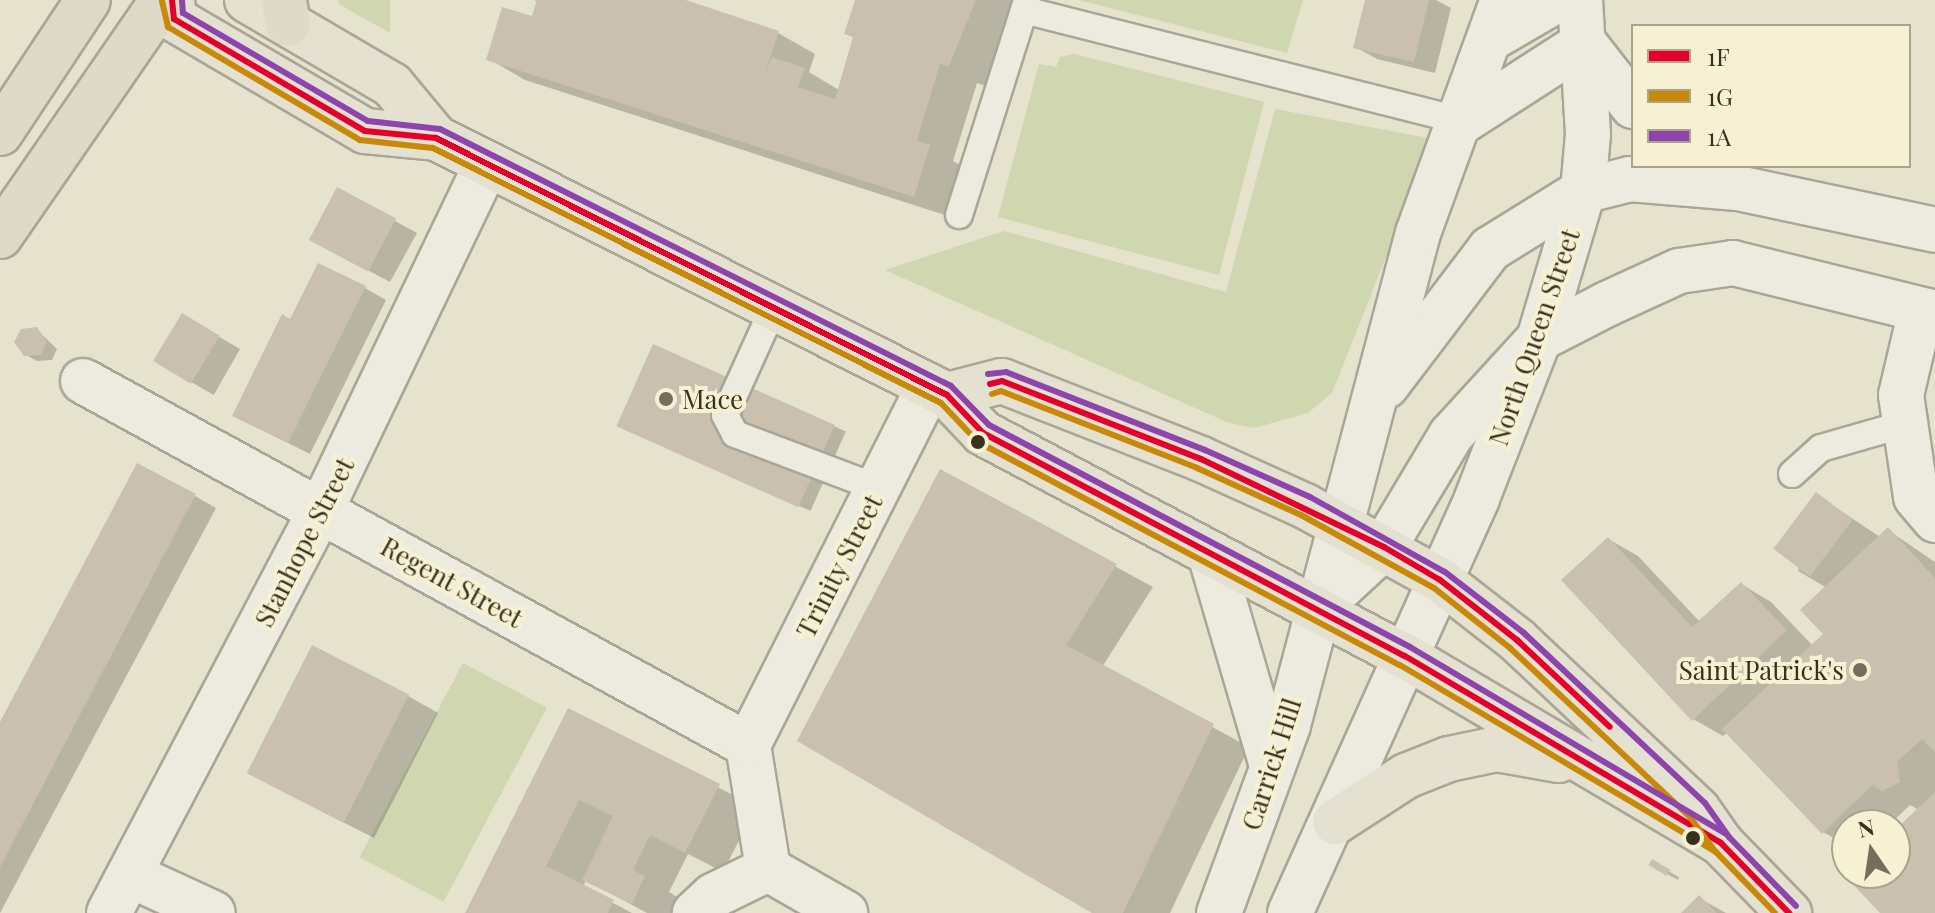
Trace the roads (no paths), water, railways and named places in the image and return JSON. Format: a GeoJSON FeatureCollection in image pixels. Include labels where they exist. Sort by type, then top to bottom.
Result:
{"type":"FeatureCollection","features":[{"type":"Feature","properties":{"kind":"highway"},"geometry":{"type":"LineString","coordinates":[[0,133],[88,0]]}},
{"type":"Feature","properties":{"kind":"highway"},"geometry":{"type":"LineString","coordinates":[[0,236],[163,0]]}},
{"type":"Feature","properties":{"kind":"main road"},"geometry":{"type":"LineString","coordinates":[[172,0],[174,19],[365,131],[436,138],[938,391],[983,433],[1314,612],[1405,656],[1581,764],[1721,843]]}},
{"type":"Feature","properties":{"kind":"main road"},"geometry":{"type":"LineString","coordinates":[[247,0],[286,12],[392,85],[436,138]]}},
{"type":"Feature","properties":{"kind":"main road"},"geometry":{"type":"LineString","coordinates":[[1314,612],[1418,233],[1463,121],[1496,20],[1557,0]]}},
{"type":"Feature","properties":{"kind":"main road","name":"North Queen Street"},"geometry":{"type":"LineString","coordinates":[[1405,656],[1440,580],[1539,339],[1583,191],[1588,134],[1580,0]]}},
{"type":"Feature","properties":{"kind":"main road"},"geometry":{"type":"LineString","coordinates":[[1463,121],[1584,43],[1631,103]]}},
{"type":"Feature","properties":{"kind":"main road","name":"Stanhope Street"},"geometry":{"type":"LineString","coordinates":[[109,913],[321,510],[487,164]]}},
{"type":"Feature","properties":{"kind":"main road"},"geometry":{"type":"LineString","coordinates":[[1374,400],[1490,249],[1583,191],[1630,179],[1724,177],[1935,230]]}},
{"type":"Feature","properties":{"kind":"main road"},"geometry":{"type":"LineString","coordinates":[[1314,612],[1384,547],[1451,435],[1539,339],[1679,271],[1704,265],[1733,263],[1928,312],[1901,395],[1916,497],[1935,520]]}},
{"type":"Feature","properties":{"kind":"main road","name":"Regent Street"},"geometry":{"type":"LineString","coordinates":[[83,381],[748,745]]}},
{"type":"Feature","properties":{"kind":"main road"},"geometry":{"type":"LineString","coordinates":[[938,391],[1002,381],[1201,459],[1384,547],[1440,580],[1517,640],[1688,800],[1721,843],[1789,913]]}},
{"type":"Feature","properties":{"kind":"main road","name":"Trinity Street"},"geometry":{"type":"LineString","coordinates":[[748,745],[878,488],[938,391]]}},
{"type":"Feature","properties":{"kind":"main road"},"geometry":{"type":"LineString","coordinates":[[1211,557],[1272,766]]}},
{"type":"Feature","properties":{"kind":"main road","name":"Carrick Hill"},"geometry":{"type":"LineString","coordinates":[[1219,913],[1288,725],[1314,612]]}},
{"type":"Feature","properties":{"kind":"main road"},"geometry":{"type":"LineString","coordinates":[[1290,913],[1335,822],[1405,656]]}},
{"type":"Feature","properties":{"kind":"main road"},"geometry":{"type":"LineString","coordinates":[[748,745],[766,848],[845,913]]}},
{"type":"Feature","properties":{"kind":"main road"},"geometry":{"type":"LineString","coordinates":[[1335,822],[1406,776],[1468,753],[1497,749],[1581,764]]}},
{"type":"Feature","properties":{"kind":"main road"},"geometry":{"type":"LineString","coordinates":[[695,913],[766,848]]}},
{"type":"Feature","properties":{"kind":"main road"},"geometry":{"type":"LineString","coordinates":[[130,875],[213,913]]}},
{"type":"Feature","properties":{"kind":"lane"},"geometry":{"type":"LineString","coordinates":[[959,215],[1025,5],[1463,121]]}},
{"type":"Feature","properties":{"kind":"lane"},"geometry":{"type":"LineString","coordinates":[[773,309],[725,415],[735,434],[878,488]]}},
{"type":"Feature","properties":{"kind":"lane"},"geometry":{"type":"LineString","coordinates":[[1792,474],[1821,448],[1904,424]]}},
{"type":"Feature","properties":{"kind":"place","name":"Mace"},"geometry":{"type":"Point","coordinates":[666,399]}},
{"type":"Feature","properties":{"kind":"place","name":"Saint Patrick's"},"geometry":{"type":"Point","coordinates":[1860,670]}}]}
